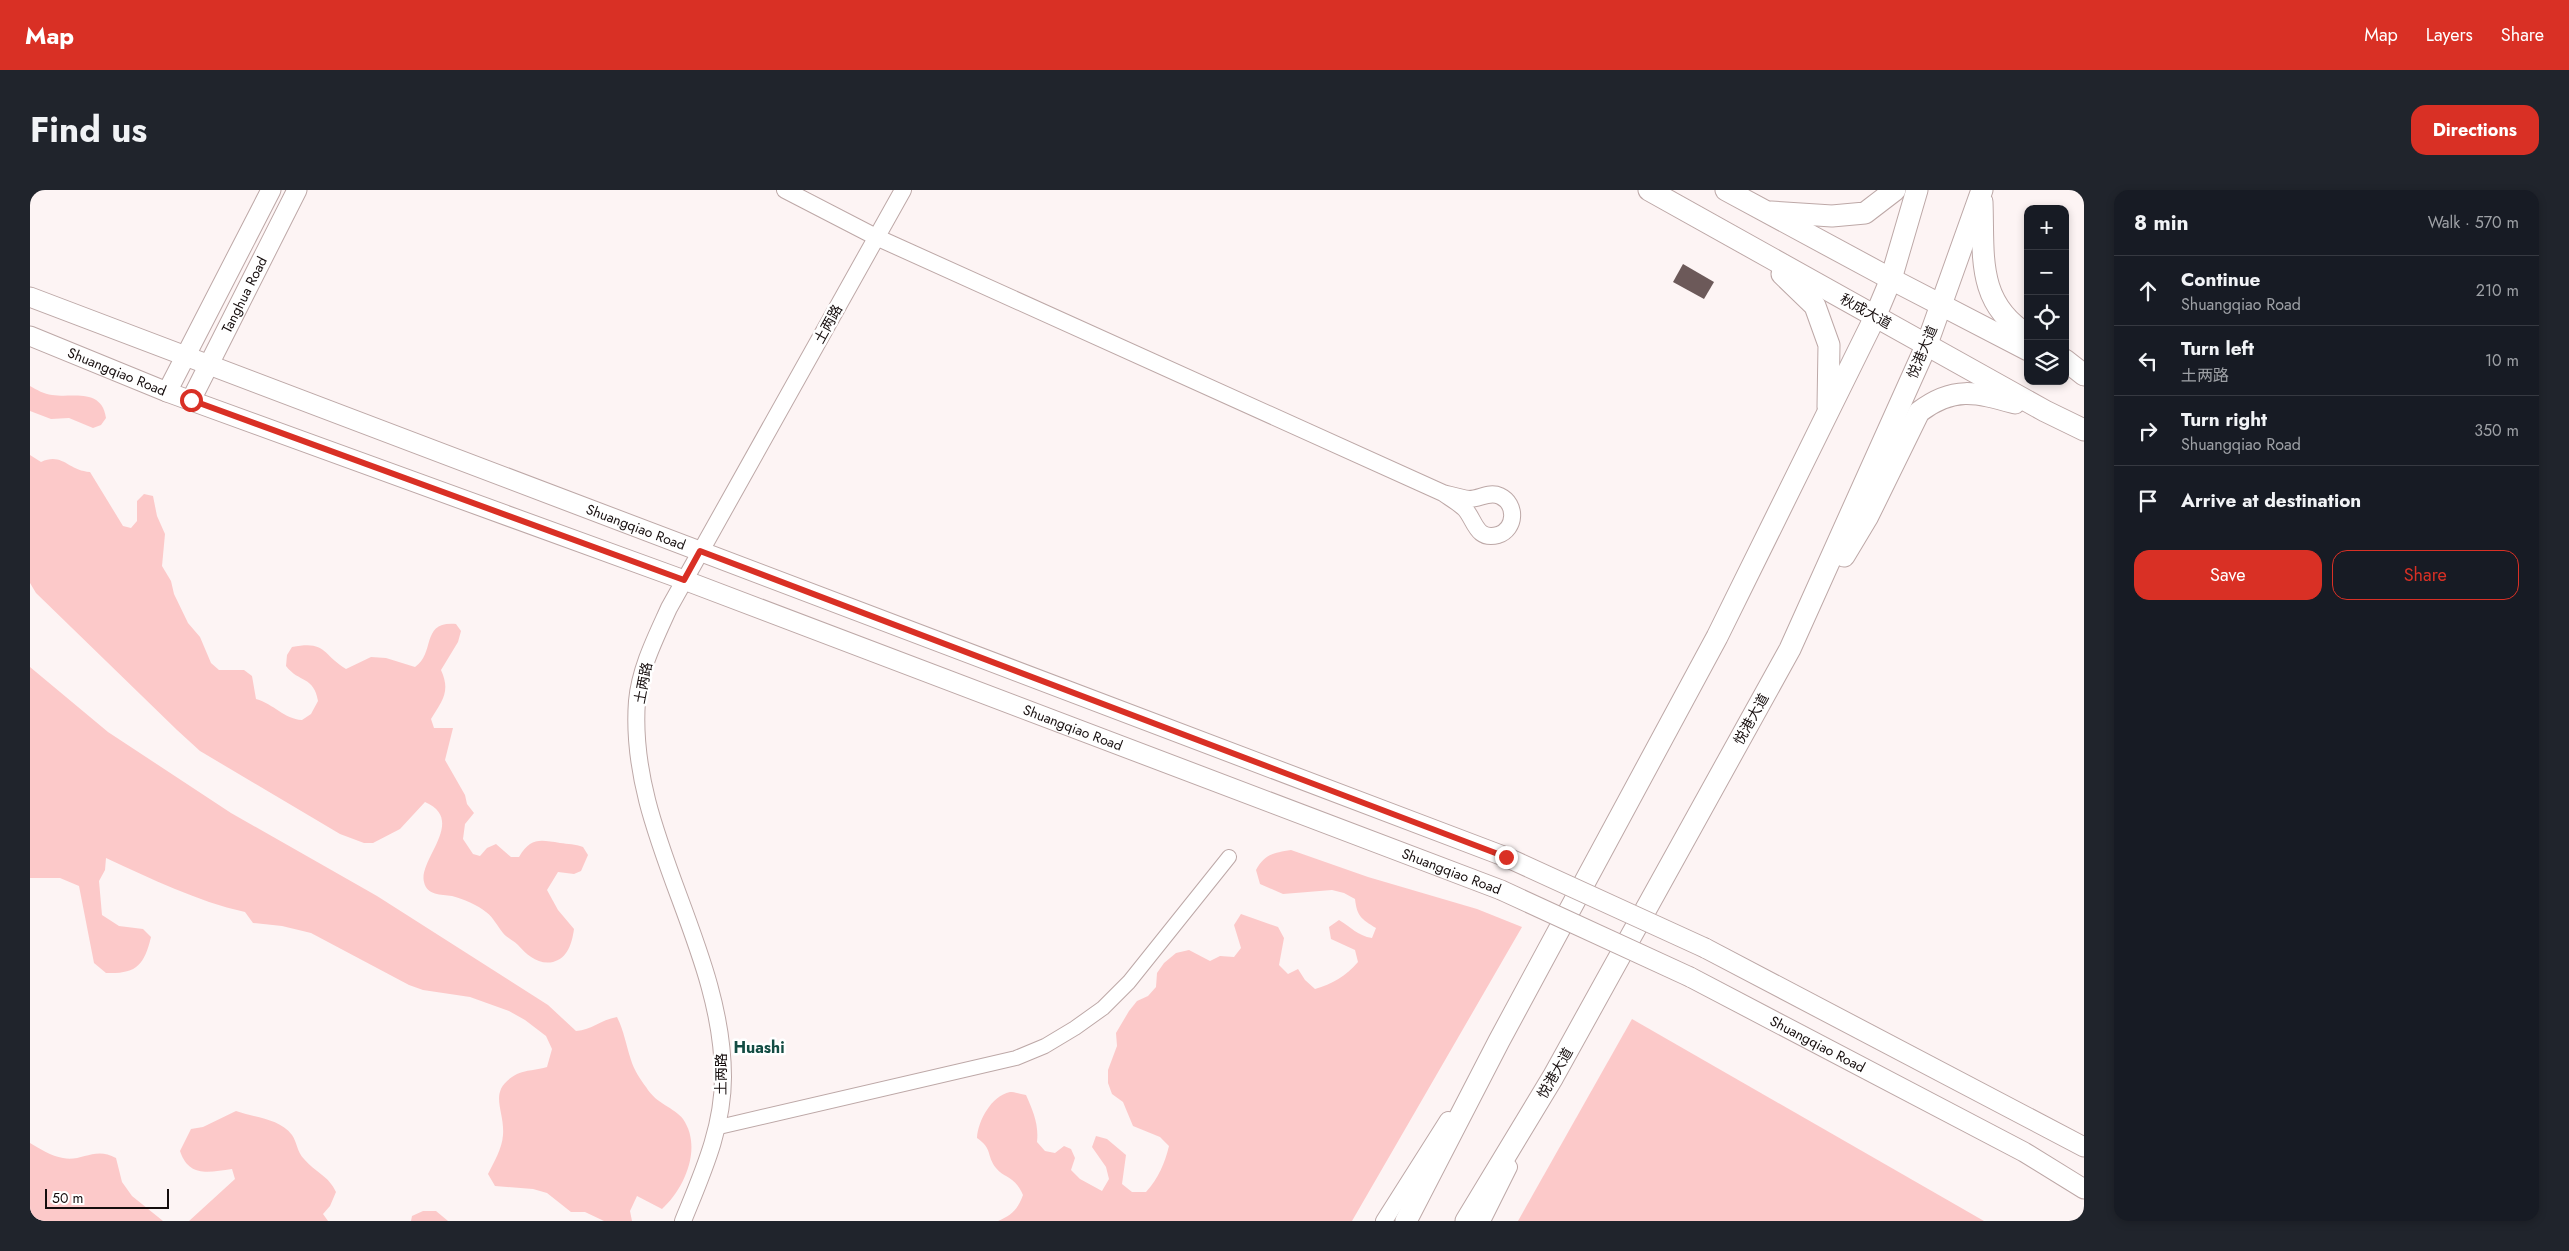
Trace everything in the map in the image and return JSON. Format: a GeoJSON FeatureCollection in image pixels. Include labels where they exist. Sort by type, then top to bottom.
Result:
{"type":"FeatureCollection","features":[{"type":"Feature","properties":{"kind":"main road","name":"Tanghua Road"},"geometry":{"type":"LineString","coordinates":[[167,392],[271,190]]}},
{"type":"Feature","properties":{"kind":"main road","name":"Tanghua Road"},"geometry":{"type":"LineString","coordinates":[[191,400],[297,190]]}},
{"type":"Feature","properties":{"kind":"main road","name":"秋成大道"},"geometry":{"type":"LineString","coordinates":[[1649,190],[2046,411],[2084,430]]}},
{"type":"Feature","properties":{"kind":"main road"},"geometry":{"type":"LineString","coordinates":[[1726,190],[1890,279],[2024,348]]}},
{"type":"Feature","properties":{"kind":"main road"},"geometry":{"type":"LineString","coordinates":[[1764,212],[1832,216],[1865,214],[1895,190]]}},
{"type":"Feature","properties":{"kind":"main road"},"geometry":{"type":"LineString","coordinates":[[1406,1221],[1499,1040],[1717,637],[1876,317],[1890,279],[1917,190]]}},
{"type":"Feature","properties":{"kind":"main road"},"geometry":{"type":"LineString","coordinates":[[1982,191],[1984,270],[1988,288],[1995,306],[2006,319],[2024,332]]}},
{"type":"Feature","properties":{"kind":"main road","name":"悦港大道"},"geometry":{"type":"LineString","coordinates":[[1466,1221],[1553,1077],[1790,649],[1927,344],[1982,191]]}},
{"type":"Feature","properties":{"kind":"main road"},"geometry":{"type":"LineString","coordinates":[[1762,254],[1815,306],[1829,345],[1828,413]]}},
{"type":"Feature","properties":{"kind":"main road","name":"Shuangqiao Road"},"geometry":{"type":"LineString","coordinates":[[30,296],[185,357],[1506,857],[1704,948],[2084,1148]]}},
{"type":"Feature","properties":{"kind":"main road","name":"Shuangqiao Road"},"geometry":{"type":"LineString","coordinates":[[30,336],[167,392],[684,580],[1501,890],[1690,976],[2024,1152],[2084,1189]]}},
{"type":"Feature","properties":{"kind":"main road"},"geometry":{"type":"LineString","coordinates":[[2069,363],[2084,375]]}},
{"type":"Feature","properties":{"kind":"main road"},"geometry":{"type":"LineString","coordinates":[[2069,372],[2084,380]]}},
{"type":"Feature","properties":{"kind":"main road"},"geometry":{"type":"LineString","coordinates":[[1790,649],[1868,516],[1918,412],[1932,402],[1947,395],[1964,393],[1983,394],[2046,411]]}},
{"type":"Feature","properties":{"kind":"street"},"geometry":{"type":"LineString","coordinates":[[786,190],[876,237],[1443,493]]}},
{"type":"Feature","properties":{"kind":"street","name":"土两路"},"geometry":{"type":"LineString","coordinates":[[682,1221],[706,1166],[718,1128],[723,1078],[720,1030],[713,998],[644,792],[637,745],[637,699],[648,656],[669,608],[902,190]]}},
{"type":"Feature","properties":{"kind":"street"},"geometry":{"type":"LineString","coordinates":[[718,1128],[1016,1058],[1045,1046],[1104,1008],[1129,982],[1229,857]]}},
{"type":"Feature","properties":{"kind":"street"},"geometry":{"type":"LineString","coordinates":[[1384,1221],[1499,1040]]}},
{"type":"Feature","properties":{"kind":"street"},"geometry":{"type":"LineString","coordinates":[[1482,1221],[1553,1077]]}},
{"type":"Feature","properties":{"kind":"shaded area"},"geometry":{"type":"Polygon","coordinates":[[[30,386],[49,394],[92,398],[99,402],[106,418],[101,425],[93,428],[69,418],[51,419],[30,411],[30,386]]]}},
{"type":"Feature","properties":{"kind":"shaded area"},"geometry":{"type":"Polygon","coordinates":[[[30,455],[41,462],[55,459],[76,469],[90,472],[123,526],[131,528],[137,521],[137,501],[144,494],[153,496],[157,516],[165,534],[162,566],[171,581],[174,594],[188,623],[200,637],[211,663],[219,670],[244,670],[252,676],[256,699],[290,717],[302,720],[311,714],[318,701],[310,683],[296,675],[286,666],[287,655],[292,647],[311,645],[318,647],[346,669],[371,657],[386,658],[415,667],[425,654],[430,639],[437,627],[445,624],[456,624],[461,631],[458,642],[441,670],[445,684],[444,696],[431,719],[434,728],[453,728],[445,760],[465,795],[467,804],[474,813],[465,824],[463,839],[473,854],[480,856],[487,848],[496,844],[511,857],[519,857],[528,846],[537,841],[583,847],[588,855],[581,871],[574,874],[558,872],[547,890],[558,910],[574,929],[572,940],[566,953],[553,962],[538,961],[505,935],[483,909],[461,899],[435,894],[428,890],[424,882],[424,873],[442,829],[442,819],[437,810],[425,802],[400,829],[373,843],[364,843],[340,834],[200,751],[177,730],[36,593],[30,583],[30,455]]]}},
{"type":"Feature","properties":{"kind":"shaded area"},"geometry":{"type":"Polygon","coordinates":[[[30,667],[108,732],[231,813],[377,896],[548,1005],[576,1031],[587,1029],[617,1017],[632,1064],[639,1078],[655,1098],[683,1119],[689,1130],[691,1155],[688,1167],[684,1179],[670,1201],[662,1209],[637,1196],[630,1211],[632,1221],[604,1221],[585,1212],[571,1212],[547,1193],[533,1189],[495,1186],[488,1174],[501,1145],[503,1135],[499,1094],[508,1080],[517,1074],[547,1067],[552,1049],[546,1036],[525,1020],[509,1011],[470,997],[423,990],[409,985],[311,933],[282,926],[253,923],[245,912],[192,896],[106,858],[105,870],[99,881],[102,915],[119,926],[143,929],[151,937],[142,961],[132,970],[106,973],[94,963],[79,886],[60,878],[30,878],[30,667]]]}},
{"type":"Feature","properties":{"kind":"shaded area"},"geometry":{"type":"Polygon","coordinates":[[[1291,850],[1368,877],[1477,909],[1522,927],[1352,1221],[998,1221],[1014,1211],[1023,1195],[1013,1181],[996,1168],[987,1149],[977,1138],[980,1124],[991,1104],[1003,1094],[1010,1092],[1026,1095],[1036,1123],[1037,1142],[1045,1151],[1055,1153],[1064,1146],[1071,1149],[1075,1158],[1071,1170],[1080,1179],[1102,1191],[1109,1179],[1106,1167],[1092,1147],[1096,1136],[1107,1139],[1126,1155],[1122,1184],[1132,1192],[1146,1192],[1154,1182],[1163,1165],[1169,1146],[1160,1137],[1133,1126],[1123,1102],[1112,1094],[1108,1083],[1108,1070],[1117,1046],[1116,1033],[1137,1001],[1148,996],[1156,987],[1157,973],[1164,963],[1176,953],[1189,950],[1210,961],[1220,956],[1234,957],[1241,948],[1234,925],[1241,914],[1278,927],[1284,938],[1279,965],[1288,974],[1298,969],[1305,980],[1315,989],[1338,979],[1358,962],[1355,950],[1331,939],[1329,927],[1339,920],[1359,933],[1372,938],[1376,928],[1361,916],[1355,899],[1344,893],[1332,890],[1283,894],[1260,884],[1256,870],[1266,857],[1274,853],[1291,850]]]}},
{"type":"Feature","properties":{"kind":"shaded area"},"geometry":{"type":"Polygon","coordinates":[[[1632,1019],[1984,1221],[1518,1221],[1632,1019]]]}},
{"type":"Feature","properties":{"kind":"shaded area"},"geometry":{"type":"Polygon","coordinates":[[[236,1111],[266,1119],[287,1129],[302,1156],[330,1182],[336,1192],[330,1206],[323,1214],[328,1221],[189,1221],[235,1179],[232,1169],[208,1172],[194,1169],[184,1160],[180,1151],[191,1129],[203,1127],[236,1111]]]}},
{"type":"Feature","properties":{"kind":"shaded area"},"geometry":{"type":"Polygon","coordinates":[[[30,1143],[50,1154],[63,1158],[70,1159],[102,1154],[116,1158],[122,1182],[132,1196],[163,1221],[30,1221],[30,1143]]]}},
{"type":"Feature","properties":{"kind":"shaded area"},"geometry":{"type":"Polygon","coordinates":[[[423,1211],[436,1211],[448,1221],[411,1221],[412,1216],[423,1211]]]}},
{"type":"Feature","properties":{"kind":"building"},"geometry":{"type":"Polygon","coordinates":[[[1683,264],[1714,282],[1704,299],[1673,282],[1683,264]]]}},
{"type":"Feature","properties":{"kind":"district","name":"Huashi"},"geometry":{"type":"Point","coordinates":[759,1047]}},
{"type":"Feature","properties":{"kind":"route"},"geometry":{"type":"LineString","coordinates":[[191,400],[684,580],[700,551],[1506,857]]}}]}
